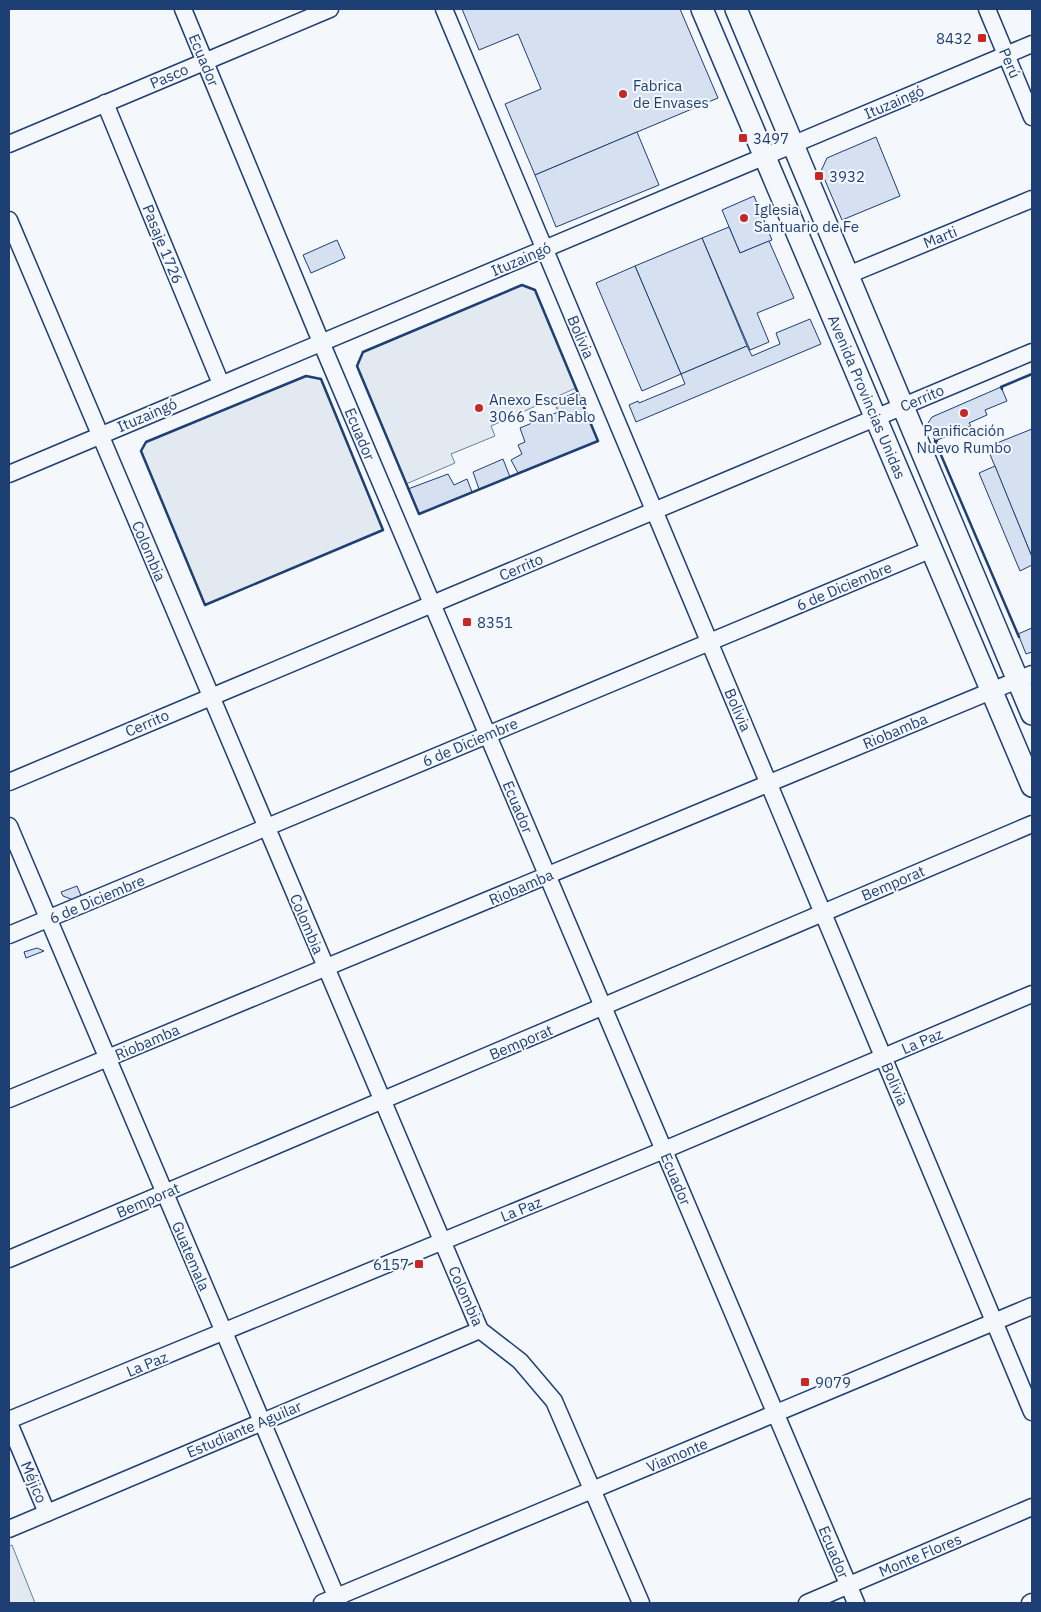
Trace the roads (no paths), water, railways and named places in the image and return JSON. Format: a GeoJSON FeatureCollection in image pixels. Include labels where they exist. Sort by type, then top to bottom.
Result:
{"type":"FeatureCollection","features":[{"type":"Feature","properties":{"kind":"main road","name":"Avenida Provincias Unidas"},"geometry":{"type":"LineString","coordinates":[[702,9],[1032,786]]}},
{"type":"Feature","properties":{"kind":"main road","name":"Avenida Provincias Unidas"},"geometry":{"type":"LineString","coordinates":[[736,9],[904,406],[1025,677],[1032,714]]}},
{"type":"Feature","properties":{"kind":"street","name":"Ecuador"},"geometry":{"type":"LineString","coordinates":[[183,9],[432,604],[856,1603]]}},
{"type":"Feature","properties":{"kind":"street","name":"Pasco"},"geometry":{"type":"LineString","coordinates":[[9,144],[330,9]]}},
{"type":"Feature","properties":{"kind":"street","name":"Bolivia"},"geometry":{"type":"LineString","coordinates":[[444,9],[1032,1412]]}},
{"type":"Feature","properties":{"kind":"street","name":"Perú"},"geometry":{"type":"LineString","coordinates":[[987,9],[1032,117]]}},
{"type":"Feature","properties":{"kind":"street","name":"Ituzaingó"},"geometry":{"type":"LineString","coordinates":[[9,474],[1032,44]]}},
{"type":"Feature","properties":{"kind":"street","name":"Pasaje 1726"},"geometry":{"type":"LineString","coordinates":[[105,103],[221,384]]}},
{"type":"Feature","properties":{"kind":"street","name":"Marti"},"geometry":{"type":"LineString","coordinates":[[848,275],[1032,199]]}},
{"type":"Feature","properties":{"kind":"street","name":"Colombia"},"geometry":{"type":"LineString","coordinates":[[9,220],[480,1330],[520,1361],[554,1401],[640,1603]]}},
{"type":"Feature","properties":{"kind":"street","name":"Cerrito"},"geometry":{"type":"LineString","coordinates":[[9,782],[1032,352]]}},
{"type":"Feature","properties":{"kind":"street","name":"6 de Diciembre"},"geometry":{"type":"LineString","coordinates":[[9,936],[932,549]]}},
{"type":"Feature","properties":{"kind":"street","name":"Riobamba"},"geometry":{"type":"LineString","coordinates":[[9,1099],[1025,677]]}},
{"type":"Feature","properties":{"kind":"street","name":"Bemporat"},"geometry":{"type":"LineString","coordinates":[[9,1259],[1032,824]]}},
{"type":"Feature","properties":{"kind":"street","name":"Guatemala"},"geometry":{"type":"LineString","coordinates":[[9,826],[262,1422],[332,1601]]}},
{"type":"Feature","properties":{"kind":"street","name":"La Paz"},"geometry":{"type":"LineString","coordinates":[[9,1422],[664,1150],[1032,994]]}},
{"type":"Feature","properties":{"kind":"street","name":"Viamonte"},"geometry":{"type":"LineString","coordinates":[[332,1601],[1032,1306]]}},
{"type":"Feature","properties":{"kind":"street","name":"Estudiante Aguilar"},"geometry":{"type":"LineString","coordinates":[[9,1529],[480,1330]]}},
{"type":"Feature","properties":{"kind":"street","name":"Méjico"},"geometry":{"type":"LineString","coordinates":[[9,1422],[47,1513]]}},
{"type":"Feature","properties":{"kind":"street","name":"Monte Flores"},"geometry":{"type":"LineString","coordinates":[[807,1603],[1032,1507]]}},
{"type":"Feature","properties":{"kind":"place","name":"8432"},"geometry":{"type":"Point","coordinates":[982,38]}},
{"type":"Feature","properties":{"kind":"place","name":"Fabrica de Envases"},"geometry":{"type":"Point","coordinates":[623,94]}},
{"type":"Feature","properties":{"kind":"place","name":"3497"},"geometry":{"type":"Point","coordinates":[743,138]}},
{"type":"Feature","properties":{"kind":"place","name":"3932"},"geometry":{"type":"Point","coordinates":[819,176]}},
{"type":"Feature","properties":{"kind":"place","name":"Iglesia Santuario de Fe"},"geometry":{"type":"Point","coordinates":[744,218]}},
{"type":"Feature","properties":{"kind":"place","name":"Anexo Escuela 3066 San Pablo"},"geometry":{"type":"Point","coordinates":[479,408]}},
{"type":"Feature","properties":{"kind":"place","name":"Panificación Nuevo Rumbo"},"geometry":{"type":"Point","coordinates":[964,413]}},
{"type":"Feature","properties":{"kind":"place","name":"8351"},"geometry":{"type":"Point","coordinates":[467,622]}},
{"type":"Feature","properties":{"kind":"place","name":"6157"},"geometry":{"type":"Point","coordinates":[419,1264]}},
{"type":"Feature","properties":{"kind":"place","name":"9079"},"geometry":{"type":"Point","coordinates":[805,1382]}}]}
